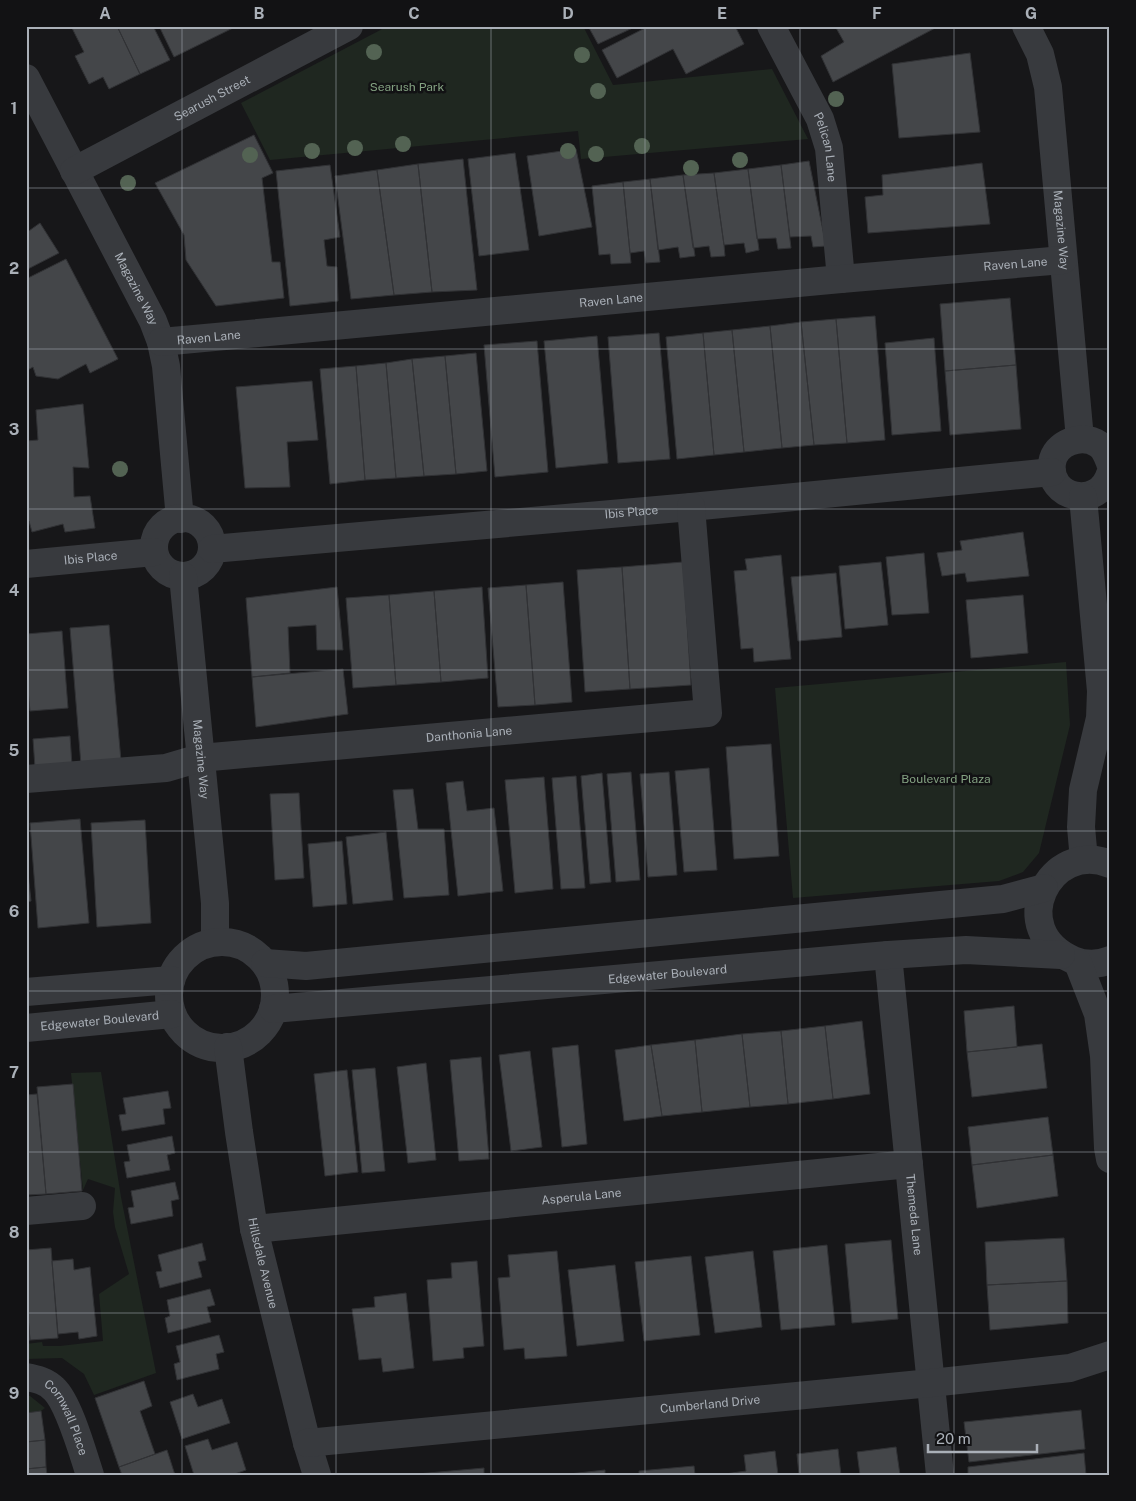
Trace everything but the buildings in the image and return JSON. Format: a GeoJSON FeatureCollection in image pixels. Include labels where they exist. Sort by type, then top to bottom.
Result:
{"type":"FeatureCollection","features":[{"type":"Feature","properties":{"kind":"street","name":"Searush Street"},"geometry":{"type":"LineString","coordinates":[[74,171],[350,26]]}},
{"type":"Feature","properties":{"kind":"street","name":"Pelican Lane"},"geometry":{"type":"LineString","coordinates":[[771,26],[822,123],[829,148],[841,279]]}},
{"type":"Feature","properties":{"kind":"street","name":"Magazine Way"},"geometry":{"type":"LineString","coordinates":[[1026,26],[1040,54],[1048,87],[1080,438]]}},
{"type":"Feature","properties":{"kind":"street","name":"Magazine Way"},"geometry":{"type":"LineString","coordinates":[[26,78],[153,321],[161,342],[166,366],[180,519]]}},
{"type":"Feature","properties":{"kind":"street","name":"Raven Lane"},"geometry":{"type":"LineString","coordinates":[[161,342],[1063,260]]}},
{"type":"Feature","properties":{"kind":"street"},"geometry":{"type":"LineString","coordinates":[[1110,463],[1106,452],[1099,444],[1080,438],[1063,445],[1056,453],[1052,462],[1052,472],[1057,484],[1073,496],[1083,497],[1098,492],[1106,485],[1110,474]]}},
{"type":"Feature","properties":{"kind":"street","name":"Ibis Place"},"geometry":{"type":"LineString","coordinates":[[212,549],[690,507],[1052,472]]}},
{"type":"Feature","properties":{"kind":"street"},"geometry":{"type":"LineString","coordinates":[[1083,497],[1101,691],[1100,718],[1083,790],[1081,827],[1097,862],[1070,864],[1055,874],[1044,888],[1038,906],[1039,924],[1048,943],[1070,959],[1098,1014],[1104,1056],[1110,1159]]}},
{"type":"Feature","properties":{"kind":"street","name":"Danthonia Lane"},"geometry":{"type":"LineString","coordinates":[[26,779],[166,768],[200,758],[708,712],[690,507]]}},
{"type":"Feature","properties":{"kind":"street"},"geometry":{"type":"LineString","coordinates":[[180,519],[190,520],[207,531],[212,549],[204,568],[183,576],[174,575],[164,570],[158,563],[154,552],[154,542],[158,532],[165,525],[180,519]]}},
{"type":"Feature","properties":{"kind":"street","name":"Ibis Place"},"geometry":{"type":"LineString","coordinates":[[26,564],[154,552]]}},
{"type":"Feature","properties":{"kind":"street","name":"Magazine Way"},"geometry":{"type":"LineString","coordinates":[[183,576],[214,903],[215,942]]}},
{"type":"Feature","properties":{"kind":"street"},"geometry":{"type":"LineString","coordinates":[[265,963],[306,966],[1003,898],[1044,888]]}},
{"type":"Feature","properties":{"kind":"street"},"geometry":{"type":"LineString","coordinates":[[215,942],[234,943],[251,950],[265,963],[273,979],[275,991],[273,1009],[265,1026],[251,1039],[233,1047],[214,1048],[197,1042],[182,1031],[172,1014],[168,995],[171,980],[178,963],[192,951],[215,942]]}},
{"type":"Feature","properties":{"kind":"street","name":"Edgewater Boulevard"},"geometry":{"type":"LineString","coordinates":[[273,1009],[966,950],[1070,959],[1096,964],[1110,960]]}},
{"type":"Feature","properties":{"kind":"street","name":"Themeda Lane"},"geometry":{"type":"LineString","coordinates":[[888,956],[940,1475]]}},
{"type":"Feature","properties":{"kind":"street"},"geometry":{"type":"LineString","coordinates":[[26,992],[171,980]]}},
{"type":"Feature","properties":{"kind":"street","name":"Edgewater Boulevard"},"geometry":{"type":"LineString","coordinates":[[26,1028],[172,1014]]}},
{"type":"Feature","properties":{"kind":"street","name":"Hillsdale Avenue"},"geometry":{"type":"LineString","coordinates":[[228,1047],[254,1228],[307,1443],[317,1475]]}},
{"type":"Feature","properties":{"kind":"street","name":"Asperula Lane"},"geometry":{"type":"LineString","coordinates":[[254,1228],[910,1164]]}},
{"type":"Feature","properties":{"kind":"street"},"geometry":{"type":"LineString","coordinates":[[26,1211],[82,1206]]}},
{"type":"Feature","properties":{"kind":"street","name":"Cumberland Drive"},"geometry":{"type":"LineString","coordinates":[[307,1443],[1070,1368],[1110,1355]]}},
{"type":"Feature","properties":{"kind":"street","name":"Cornwall Place"},"geometry":{"type":"LineString","coordinates":[[26,1377],[40,1379],[55,1390],[65,1405],[90,1475]]}},
{"type":"Feature","properties":{"kind":"green space","name":"Searush Park"},"geometry":{"type":"Polygon","coordinates":[[[388,26],[583,26],[613,85],[772,69],[808,139],[581,159],[578,131],[270,160],[241,103],[388,26]]]}},
{"type":"Feature","properties":{"kind":"green space","name":"Boulevard Plaza"},"geometry":{"type":"Polygon","coordinates":[[[1066,662],[1070,725],[1039,853],[1023,872],[999,881],[793,898],[775,688],[1066,662]]]}},
{"type":"Feature","properties":{"kind":"green space"},"geometry":{"type":"Polygon","coordinates":[[[101,1072],[121,1197],[156,1373],[94,1395],[84,1374],[62,1358],[26,1359],[26,1344],[42,1342],[43,1346],[60,1346],[103,1341],[99,1294],[129,1274],[115,1227],[113,1212],[115,1188],[88,1179],[83,1190],[71,1073],[101,1072]]]}},
{"type":"Feature","properties":{"kind":"green space"},"geometry":{"type":"Polygon","coordinates":[[[26,1396],[30,1396],[45,1408],[41,1411],[26,1413],[26,1396]]]}}]}
